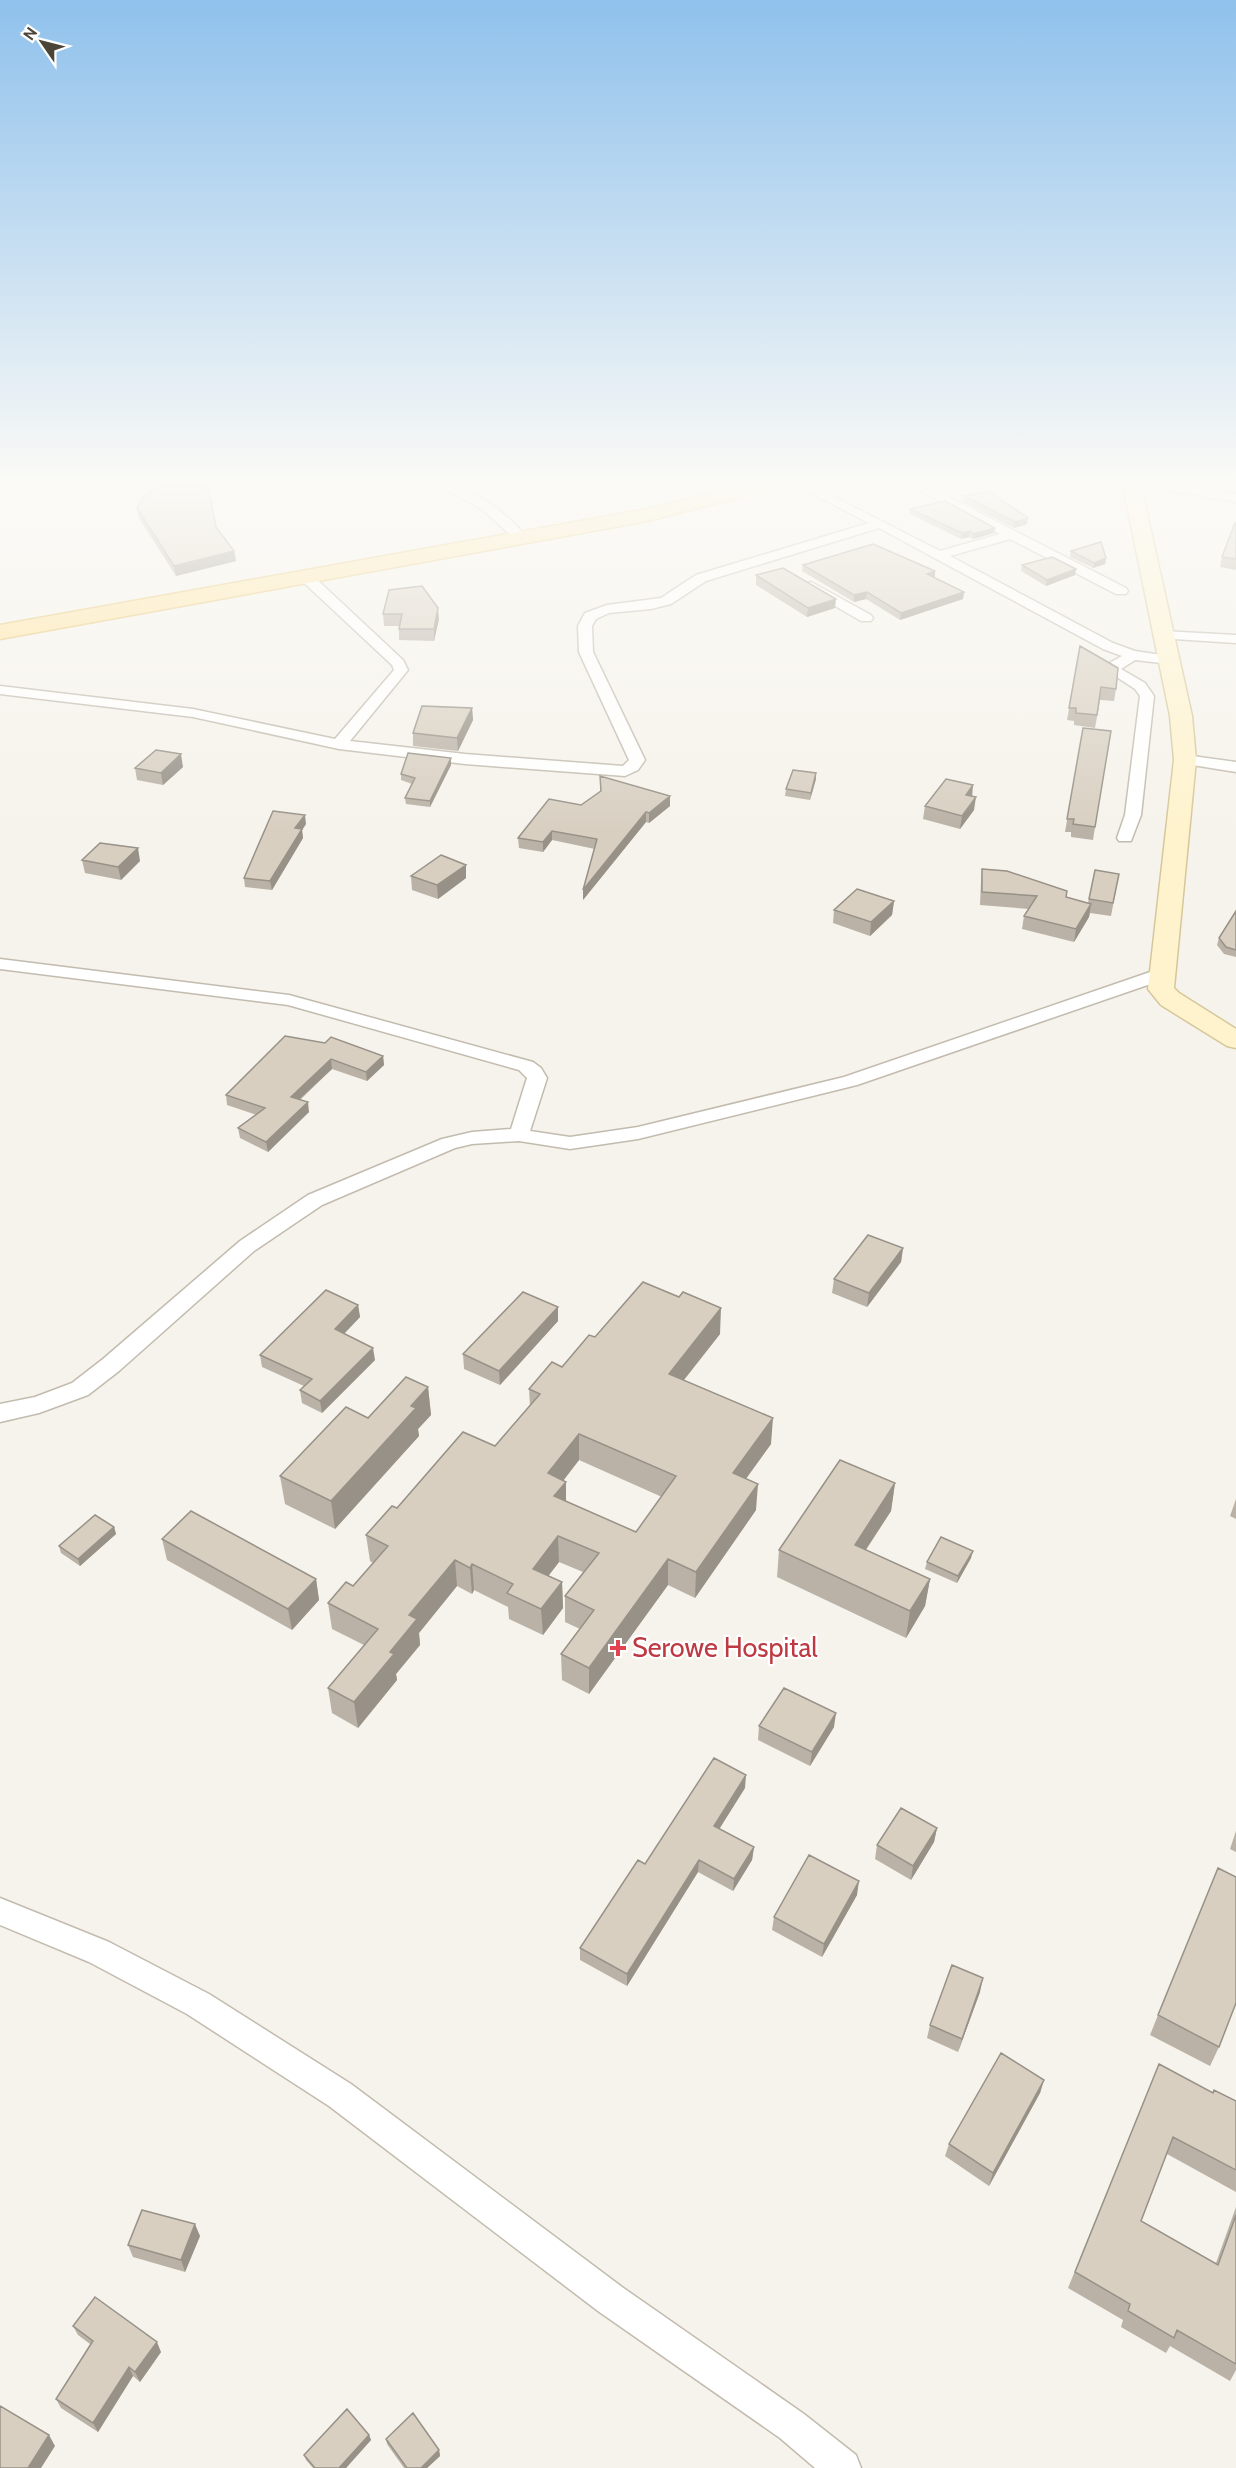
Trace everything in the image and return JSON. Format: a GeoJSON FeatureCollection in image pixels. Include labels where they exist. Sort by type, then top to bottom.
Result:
{"type":"FeatureCollection","features":[{"type":"Feature","properties":{"kind":"main road"},"geometry":{"type":"LineString","coordinates":[[0,632],[175,601]]}},
{"type":"Feature","properties":{"kind":"street"},"geometry":{"type":"LineString","coordinates":[[332,601],[398,663],[401,670],[339,744]]}},
{"type":"Feature","properties":{"kind":"street"},"geometry":{"type":"LineString","coordinates":[[0,690],[193,713],[339,744],[465,759],[625,771],[633,767],[637,760],[586,652],[585,626],[590,616],[611,608],[666,601]]}},
{"type":"Feature","properties":{"kind":"street"},"geometry":{"type":"LineString","coordinates":[[837,601],[866,618]]}},
{"type":"Feature","properties":{"kind":"street"},"geometry":{"type":"LineString","coordinates":[[1025,601],[1108,646],[1133,655],[1170,660]]}},
{"type":"Feature","properties":{"kind":"street"},"geometry":{"type":"LineString","coordinates":[[1156,601],[1181,716],[1185,760],[1161,989],[1164,994],[1236,1040]]}},
{"type":"Feature","properties":{"kind":"street"},"geometry":{"type":"LineString","coordinates":[[1163,635],[1236,639]]}},
{"type":"Feature","properties":{"kind":"street"},"geometry":{"type":"LineString","coordinates":[[1125,838],[1133,815],[1147,696],[1140,686],[1113,670],[1116,665],[1133,655]]}},
{"type":"Feature","properties":{"kind":"street"},"geometry":{"type":"LineString","coordinates":[[1185,760],[1236,767]]}},
{"type":"Feature","properties":{"kind":"street"},"geometry":{"type":"LineString","coordinates":[[0,964],[289,1000],[526,1066],[537,1078],[519,1135]]}},
{"type":"Feature","properties":{"kind":"street"},"geometry":{"type":"LineString","coordinates":[[0,1413],[39,1405],[80,1389],[111,1365],[247,1246],[315,1200],[449,1143],[472,1138],[519,1135],[570,1143],[638,1133],[850,1081],[1162,974]]}},
{"type":"Feature","properties":{"kind":"street"},"geometry":{"type":"LineString","coordinates":[[0,1911],[99,1952],[198,2004],[340,2095],[610,2299],[792,2426],[843,2468]]}},
{"type":"Feature","properties":{"kind":"building"},"geometry":{"type":"Polygon","coordinates":[[[386,601],[433,601],[438,608],[434,629],[399,629],[402,614],[383,614],[386,601]]]}},
{"type":"Feature","properties":{"kind":"building"},"geometry":{"type":"Polygon","coordinates":[[[797,601],[829,601],[808,608],[797,601]]]}},
{"type":"Feature","properties":{"kind":"building"},"geometry":{"type":"Polygon","coordinates":[[[882,601],[936,601],[901,613],[882,601]]]}},
{"type":"Feature","properties":{"kind":"building"},"geometry":{"type":"Polygon","coordinates":[[[1080,646],[1118,668],[1116,689],[1101,687],[1097,715],[1076,713],[1076,708],[1069,708],[1080,646]]]}},
{"type":"Feature","properties":{"kind":"building"},"geometry":{"type":"Polygon","coordinates":[[[422,706],[472,708],[457,738],[413,733],[422,706]]]}},
{"type":"Feature","properties":{"kind":"building"},"geometry":{"type":"Polygon","coordinates":[[[1083,728],[1111,731],[1095,827],[1073,824],[1074,819],[1067,819],[1083,728]]]}},
{"type":"Feature","properties":{"kind":"building"},"geometry":{"type":"Polygon","coordinates":[[[156,750],[181,754],[161,773],[135,768],[156,750]]]}},
{"type":"Feature","properties":{"kind":"building"},"geometry":{"type":"Polygon","coordinates":[[[408,753],[451,758],[430,801],[405,798],[415,778],[401,774],[408,753]]]}},
{"type":"Feature","properties":{"kind":"building"},"geometry":{"type":"Polygon","coordinates":[[[793,770],[816,773],[811,793],[786,789],[793,770]]]}},
{"type":"Feature","properties":{"kind":"building"},"geometry":{"type":"Polygon","coordinates":[[[600,776],[670,796],[649,813],[646,812],[583,890],[597,839],[552,831],[543,842],[518,838],[549,799],[581,805],[601,791],[600,776]]]}},
{"type":"Feature","properties":{"kind":"building"},"geometry":{"type":"Polygon","coordinates":[[[946,779],[973,785],[966,795],[976,797],[962,816],[925,806],[946,779]]]}},
{"type":"Feature","properties":{"kind":"building"},"geometry":{"type":"Polygon","coordinates":[[[273,811],[305,815],[295,828],[302,829],[270,881],[244,878],[273,811]]]}},
{"type":"Feature","properties":{"kind":"building"},"geometry":{"type":"Polygon","coordinates":[[[100,843],[138,848],[118,867],[82,860],[100,843]]]}},
{"type":"Feature","properties":{"kind":"building"},"geometry":{"type":"Polygon","coordinates":[[[441,855],[466,865],[437,885],[411,876],[441,855]]]}},
{"type":"Feature","properties":{"kind":"building"},"geometry":{"type":"Polygon","coordinates":[[[982,869],[1007,871],[1067,891],[1066,897],[1091,904],[1076,929],[1024,916],[1037,896],[982,892],[982,869]]]}},
{"type":"Feature","properties":{"kind":"building"},"geometry":{"type":"Polygon","coordinates":[[[1095,870],[1119,874],[1113,903],[1089,899],[1095,870]]]}},
{"type":"Feature","properties":{"kind":"building"},"geometry":{"type":"Polygon","coordinates":[[[857,889],[894,901],[871,922],[834,910],[857,889]]]}},
{"type":"Feature","properties":{"kind":"building"},"geometry":{"type":"Polygon","coordinates":[[[1236,911],[1236,950],[1226,947],[1219,938],[1236,911]]]}},
{"type":"Feature","properties":{"kind":"building"},"geometry":{"type":"Polygon","coordinates":[[[285,1036],[325,1043],[331,1037],[383,1056],[366,1072],[331,1059],[291,1097],[308,1102],[266,1142],[238,1128],[265,1108],[226,1095],[285,1036]]]}},
{"type":"Feature","properties":{"kind":"building"},"geometry":{"type":"Polygon","coordinates":[[[868,1235],[903,1248],[869,1293],[834,1279],[868,1235]]]}},
{"type":"Feature","properties":{"kind":"building"},"geometry":{"type":"Polygon","coordinates":[[[643,1282],[679,1297],[683,1292],[721,1308],[669,1374],[773,1418],[733,1473],[758,1484],[696,1572],[668,1559],[589,1668],[561,1654],[594,1610],[565,1596],[599,1553],[558,1536],[533,1569],[562,1582],[541,1609],[507,1593],[513,1584],[472,1564],[470,1568],[455,1560],[409,1615],[417,1619],[390,1652],[394,1654],[354,1702],[328,1688],[378,1629],[328,1603],[346,1582],[353,1586],[388,1546],[366,1535],[392,1506],[397,1508],[463,1432],[495,1446],[540,1394],[529,1389],[552,1362],[562,1367],[589,1335],[595,1337],[643,1282]],[[579,1434],[548,1473],[566,1482],[554,1496],[636,1532],[676,1476],[579,1434]]]}},
{"type":"Feature","properties":{"kind":"building"},"geometry":{"type":"Polygon","coordinates":[[[326,1290],[358,1305],[335,1329],[373,1348],[320,1401],[300,1390],[312,1379],[260,1355],[326,1290]]]}},
{"type":"Feature","properties":{"kind":"building"},"geometry":{"type":"Polygon","coordinates":[[[523,1292],[558,1307],[499,1371],[463,1354],[523,1292]]]}},
{"type":"Feature","properties":{"kind":"building"},"geometry":{"type":"Polygon","coordinates":[[[406,1377],[428,1387],[411,1406],[416,1408],[331,1501],[280,1476],[346,1407],[368,1418],[406,1377]]]}},
{"type":"Feature","properties":{"kind":"building"},"geometry":{"type":"Polygon","coordinates":[[[840,1460],[895,1483],[855,1545],[930,1579],[910,1611],[779,1550],[840,1460]]]}},
{"type":"Feature","properties":{"kind":"building"},"geometry":{"type":"Polygon","coordinates":[[[191,1511],[316,1579],[288,1609],[162,1539],[191,1511]]]}},
{"type":"Feature","properties":{"kind":"building"},"geometry":{"type":"Polygon","coordinates":[[[95,1515],[114,1527],[78,1559],[59,1546],[95,1515]]]}},
{"type":"Feature","properties":{"kind":"building"},"geometry":{"type":"Polygon","coordinates":[[[941,1537],[973,1551],[958,1576],[927,1562],[941,1537]]]}},
{"type":"Feature","properties":{"kind":"building"},"geometry":{"type":"Polygon","coordinates":[[[784,1688],[836,1713],[812,1752],[759,1726],[784,1688]]]}},
{"type":"Feature","properties":{"kind":"building"},"geometry":{"type":"Polygon","coordinates":[[[714,1758],[746,1775],[714,1826],[754,1847],[734,1879],[699,1860],[627,1974],[580,1948],[638,1860],[645,1864],[714,1758]]]}},
{"type":"Feature","properties":{"kind":"building"},"geometry":{"type":"Polygon","coordinates":[[[901,1808],[937,1828],[913,1866],[877,1845],[901,1808]]]}},
{"type":"Feature","properties":{"kind":"building"},"geometry":{"type":"Polygon","coordinates":[[[809,1855],[859,1881],[824,1944],[774,1917],[809,1855]]]}},
{"type":"Feature","properties":{"kind":"building"},"geometry":{"type":"Polygon","coordinates":[[[1218,1868],[1236,1877],[1236,2003],[1219,2047],[1158,2015],[1218,1868]]]}},
{"type":"Feature","properties":{"kind":"building"},"geometry":{"type":"Polygon","coordinates":[[[952,1965],[983,1978],[962,2039],[930,2025],[952,1965]]]}},
{"type":"Feature","properties":{"kind":"building"},"geometry":{"type":"Polygon","coordinates":[[[1001,2053],[1044,2080],[993,2173],[949,2144],[1001,2053]]]}},
{"type":"Feature","properties":{"kind":"building"},"geometry":{"type":"Polygon","coordinates":[[[1159,2064],[1213,2093],[1214,2090],[1236,2101],[1236,2170],[1173,2137],[1141,2221],[1218,2265],[1236,2215],[1236,2364],[1177,2330],[1174,2338],[1128,2311],[1130,2304],[1075,2272],[1159,2064]]]}},
{"type":"Feature","properties":{"kind":"building"},"geometry":{"type":"Polygon","coordinates":[[[142,2210],[195,2224],[181,2260],[128,2245],[142,2210]]]}},
{"type":"Feature","properties":{"kind":"building"},"geometry":{"type":"Polygon","coordinates":[[[95,2297],[157,2342],[135,2372],[129,2367],[93,2423],[56,2399],[93,2341],[73,2326],[95,2297]]]}},
{"type":"Feature","properties":{"kind":"building"},"geometry":{"type":"Polygon","coordinates":[[[0,2406],[49,2435],[28,2468],[0,2468],[0,2406]]]}},
{"type":"Feature","properties":{"kind":"building"},"geometry":{"type":"Polygon","coordinates":[[[347,2409],[369,2435],[339,2468],[315,2468],[304,2455],[347,2409]]]}},
{"type":"Feature","properties":{"kind":"building"},"geometry":{"type":"Polygon","coordinates":[[[413,2413],[439,2450],[421,2468],[407,2468],[386,2439],[413,2413]]]}},
{"type":"Feature","properties":{"kind":"place","name":"Serowe Hospital"},"geometry":{"type":"Point","coordinates":[618,1648]}}]}
